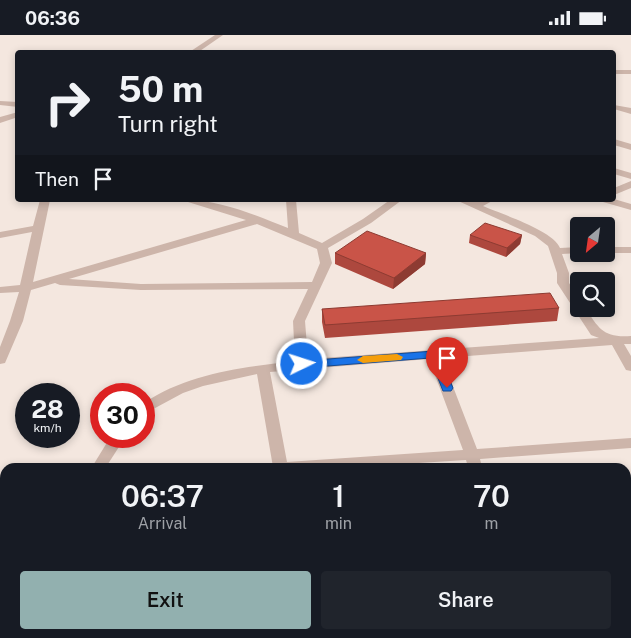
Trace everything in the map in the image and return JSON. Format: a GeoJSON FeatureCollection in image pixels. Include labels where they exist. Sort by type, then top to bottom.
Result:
{"type":"FeatureCollection","features":[{"type":"Feature","properties":{"kind":"street"},"geometry":{"type":"LineString","coordinates":[[196,50],[220,35]]}},
{"type":"Feature","properties":{"kind":"street"},"geometry":{"type":"LineString","coordinates":[[616,72],[631,72]]}},
{"type":"Feature","properties":{"kind":"street"},"geometry":{"type":"LineString","coordinates":[[0,103],[15,105]]}},
{"type":"Feature","properties":{"kind":"street"},"geometry":{"type":"LineString","coordinates":[[616,107],[631,111]]}},
{"type":"Feature","properties":{"kind":"street"},"geometry":{"type":"LineString","coordinates":[[0,119],[15,115]]}},
{"type":"Feature","properties":{"kind":"street"},"geometry":{"type":"LineString","coordinates":[[616,142],[631,148]]}},
{"type":"Feature","properties":{"kind":"street"},"geometry":{"type":"LineString","coordinates":[[616,149],[631,148]]}},
{"type":"Feature","properties":{"kind":"street"},"geometry":{"type":"LineString","coordinates":[[616,172],[631,176]]}},
{"type":"Feature","properties":{"kind":"street"},"geometry":{"type":"LineString","coordinates":[[616,191],[631,184]]}},
{"type":"Feature","properties":{"kind":"street"},"geometry":{"type":"LineString","coordinates":[[0,360],[12,337],[26,288],[37,228],[44,202]]}},
{"type":"Feature","properties":{"kind":"street"},"geometry":{"type":"LineString","coordinates":[[199,202],[294,232],[322,247],[326,263],[299,321],[302,364]]}},
{"type":"Feature","properties":{"kind":"street"},"geometry":{"type":"LineString","coordinates":[[291,202],[294,232]]}},
{"type":"Feature","properties":{"kind":"street"},"geometry":{"type":"LineString","coordinates":[[322,247],[367,221],[394,202]]}},
{"type":"Feature","properties":{"kind":"street"},"geometry":{"type":"LineString","coordinates":[[466,202],[540,234],[553,244],[563,273],[563,283],[570,294]]}},
{"type":"Feature","properties":{"kind":"street"},"geometry":{"type":"LineString","coordinates":[[475,206],[484,202]]}},
{"type":"Feature","properties":{"kind":"street"},"geometry":{"type":"LineString","coordinates":[[614,202],[631,207]]}},
{"type":"Feature","properties":{"kind":"street"},"geometry":{"type":"LineString","coordinates":[[0,290],[26,288],[258,220]]}},
{"type":"Feature","properties":{"kind":"street"},"geometry":{"type":"LineString","coordinates":[[0,235],[37,228]]}},
{"type":"Feature","properties":{"kind":"street"},"geometry":{"type":"LineString","coordinates":[[556,251],[570,250]]}},
{"type":"Feature","properties":{"kind":"street"},"geometry":{"type":"LineString","coordinates":[[615,250],[631,250]]}},
{"type":"Feature","properties":{"kind":"street"},"geometry":{"type":"LineString","coordinates":[[50,281],[141,287],[315,285]]}},
{"type":"Feature","properties":{"kind":"street"},"geometry":{"type":"LineString","coordinates":[[585,317],[595,332],[616,341],[631,367]]}},
{"type":"Feature","properties":{"kind":"street"},"geometry":{"type":"LineString","coordinates":[[155,400],[180,388],[262,369],[302,364],[631,340]]}},
{"type":"Feature","properties":{"kind":"street"},"geometry":{"type":"LineString","coordinates":[[434,355],[474,461]]}},
{"type":"Feature","properties":{"kind":"street"},"geometry":{"type":"LineString","coordinates":[[262,369],[279,463]]}},
{"type":"Feature","properties":{"kind":"street"},"geometry":{"type":"LineString","coordinates":[[412,463],[474,461],[631,443]]}},
{"type":"Feature","properties":{"kind":"street"},"geometry":{"type":"LineString","coordinates":[[102,463],[112,448]]}},
{"type":"Feature","properties":{"kind":"building"},"geometry":{"type":"Polygon","coordinates":[[[485,223],[522,235],[507,248],[470,235],[485,223]]]}},
{"type":"Feature","properties":{"kind":"building"},"geometry":{"type":"Polygon","coordinates":[[[367,231],[426,253],[394,278],[335,253],[367,231]]]}},
{"type":"Feature","properties":{"kind":"building"},"geometry":{"type":"Polygon","coordinates":[[[550,293],[559,308],[325,325],[322,309],[550,293]]]}},
{"type":"Feature","properties":{"kind":"slow traffic"},"geometry":{"type":"LineString","coordinates":[[363,360],[397,357]]}},
{"type":"Feature","properties":{"kind":"route"},"geometry":{"type":"LineString","coordinates":[[302,364],[434,355],[447,388]]}}]}
